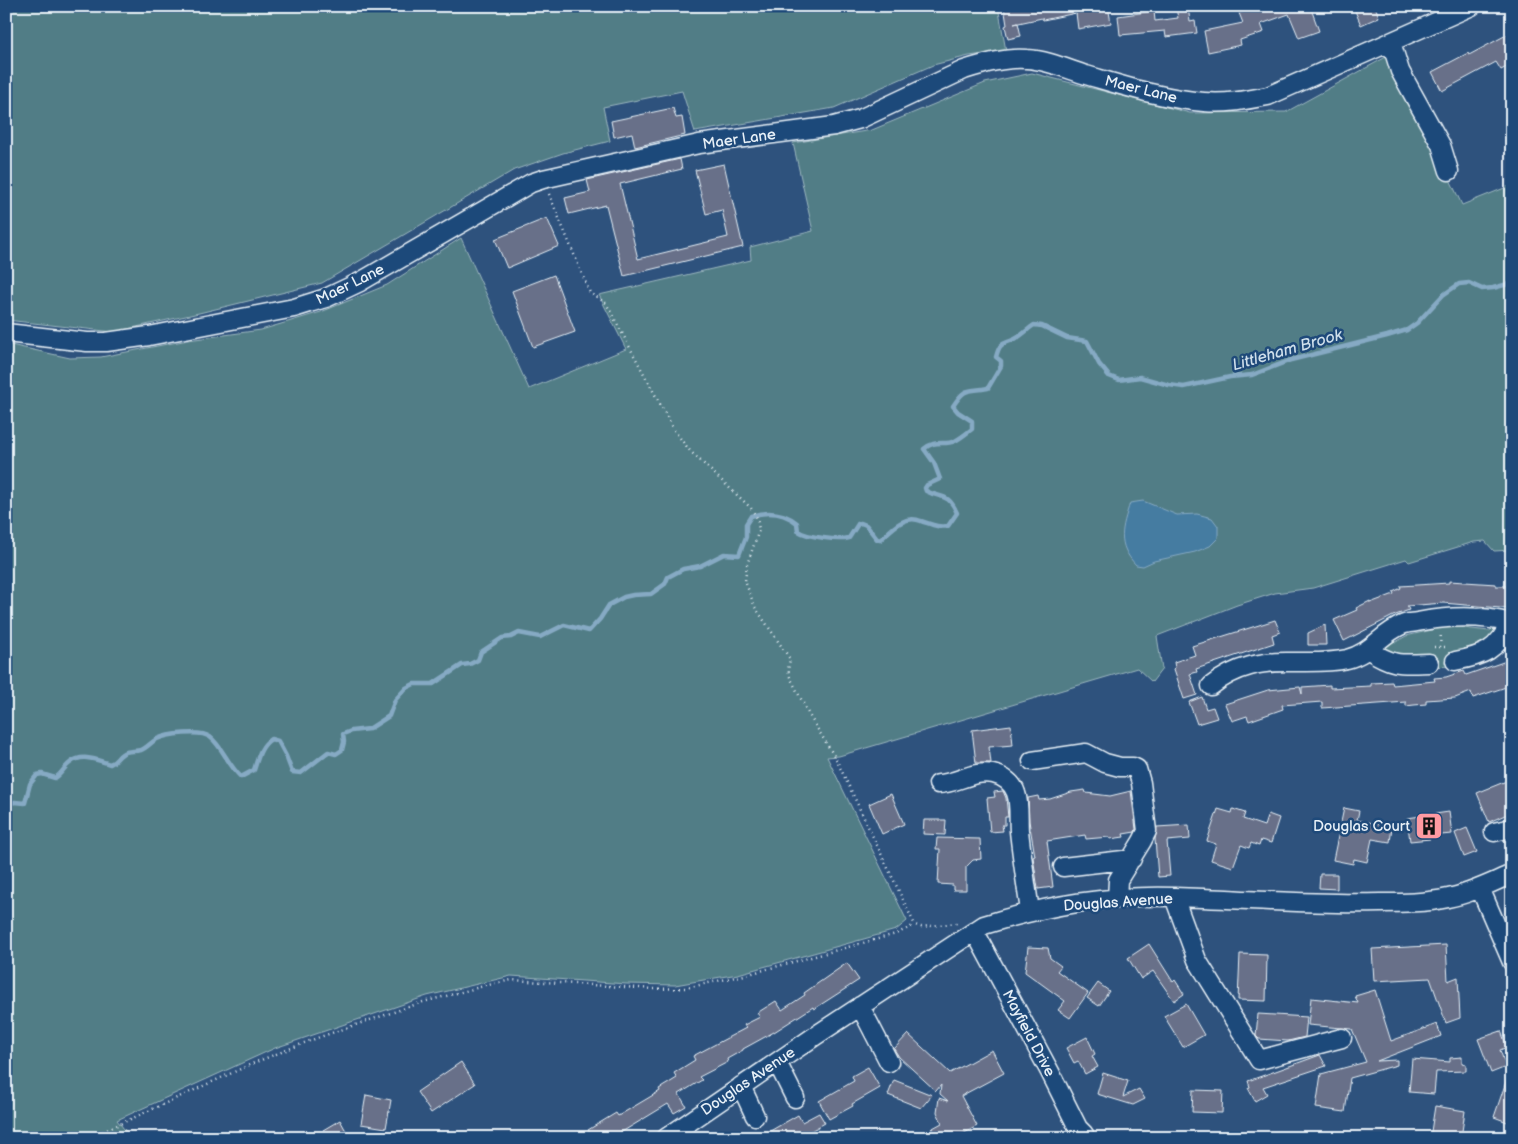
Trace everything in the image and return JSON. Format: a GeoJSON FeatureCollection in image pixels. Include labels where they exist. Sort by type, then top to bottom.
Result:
{"type":"FeatureCollection","features":[{"type":"Feature","properties":{"kind":"street","name":"Maer Lane"},"geometry":{"type":"LineString","coordinates":[[6,333],[87,342],[106,342],[148,336],[294,308],[326,298],[360,282],[518,190],[543,179],[699,144],[824,127],[860,119],[964,70],[1000,61],[1027,59],[1041,61],[1153,93],[1214,103],[1241,101],[1268,96],[1472,6]]}},
{"type":"Feature","properties":{"kind":"street"},"geometry":{"type":"LineString","coordinates":[[1391,42],[1400,71],[1441,145],[1449,171]]}},
{"type":"Feature","properties":{"kind":"street"},"geometry":{"type":"LineString","coordinates":[[1211,686],[1224,675],[1242,667],[1291,662],[1332,662],[1348,659],[1369,650],[1384,636],[1402,625],[1410,623],[1452,617],[1482,618],[1511,623],[1500,642],[1492,648],[1455,661]]}},
{"type":"Feature","properties":{"kind":"street"},"geometry":{"type":"LineString","coordinates":[[1369,650],[1389,662],[1398,664],[1429,663]]}},
{"type":"Feature","properties":{"kind":"street"},"geometry":{"type":"LineString","coordinates":[[1032,761],[1086,753],[1105,763],[1137,769],[1141,783],[1147,831],[1118,880],[1117,899]]}},
{"type":"Feature","properties":{"kind":"street"},"geometry":{"type":"LineString","coordinates":[[938,784],[957,781],[962,777],[972,774],[993,774],[1004,778],[1011,784],[1016,793],[1019,832],[1030,911]]}},
{"type":"Feature","properties":{"kind":"street"},"geometry":{"type":"LineString","coordinates":[[1494,832],[1512,828]]}},
{"type":"Feature","properties":{"kind":"street"},"geometry":{"type":"LineString","coordinates":[[1063,867],[1132,859]]}},
{"type":"Feature","properties":{"kind":"street","name":"Douglas Avenue"},"geometry":{"type":"LineString","coordinates":[[666,1138],[860,1006],[984,925],[1030,911],[1079,901],[1174,897],[1301,904],[1374,904],[1448,898],[1480,888],[1512,874]]}},
{"type":"Feature","properties":{"kind":"street"},"geometry":{"type":"LineString","coordinates":[[1480,888],[1512,962]]}},
{"type":"Feature","properties":{"kind":"street"},"geometry":{"type":"LineString","coordinates":[[1174,897],[1197,960],[1259,1060],[1342,1038]]}},
{"type":"Feature","properties":{"kind":"street","name":"Mayfield Drive"},"geometry":{"type":"LineString","coordinates":[[975,932],[1078,1128],[1084,1134]]}},
{"type":"Feature","properties":{"kind":"street"},"geometry":{"type":"LineString","coordinates":[[860,1006],[889,1062]]}},
{"type":"Feature","properties":{"kind":"street"},"geometry":{"type":"LineString","coordinates":[[777,1062],[795,1098]]}},
{"type":"Feature","properties":{"kind":"street"},"geometry":{"type":"LineString","coordinates":[[741,1086],[755,1116]]}},
{"type":"Feature","properties":{"kind":"path"},"geometry":{"type":"LineString","coordinates":[[543,179],[590,293],[606,302],[674,430],[690,451],[751,508],[757,518],[759,530],[747,565],[745,581],[755,607],[790,659],[788,670],[790,676],[836,759],[915,925]]}},
{"type":"Feature","properties":{"kind":"path"},"geometry":{"type":"LineString","coordinates":[[89,1138],[256,1062],[317,1038],[423,1002],[488,985],[512,980],[655,990],[686,988],[749,974],[896,934],[915,925],[921,927],[959,922]]}},
{"type":"Feature","properties":{"kind":"green space"},"geometry":{"type":"Polygon","coordinates":[[[6,6],[998,6],[1006,51],[969,56],[933,65],[834,108],[695,132],[682,91],[603,107],[610,141],[563,153],[514,170],[322,283],[114,332],[6,320],[6,6]]]}},
{"type":"Feature","properties":{"kind":"green space"},"geometry":{"type":"Polygon","coordinates":[[[1386,57],[1431,139],[1462,205],[1512,185],[1512,550],[1494,551],[1485,541],[1474,542],[1409,562],[1406,559],[1313,588],[1275,593],[1237,605],[1157,636],[1162,669],[1152,682],[1137,668],[839,756],[827,757],[907,921],[896,930],[738,974],[675,985],[627,984],[511,976],[427,996],[275,1048],[117,1120],[131,1138],[6,1138],[6,344],[70,358],[101,357],[188,340],[261,330],[321,312],[387,285],[461,238],[529,389],[626,349],[599,295],[751,260],[750,247],[813,231],[793,143],[872,130],[985,83],[1032,73],[1190,113],[1286,112],[1386,57]]]}},
{"type":"Feature","properties":{"kind":"green space"},"geometry":{"type":"Polygon","coordinates":[[[1459,623],[1463,628],[1489,631],[1494,628],[1496,632],[1495,637],[1451,666],[1434,667],[1386,656],[1381,646],[1387,639],[1396,642],[1406,636],[1432,630],[1433,625],[1459,623]]]}},
{"type":"Feature","properties":{"kind":"water"},"geometry":{"type":"Polygon","coordinates":[[[1143,501],[1177,515],[1197,514],[1212,518],[1218,526],[1218,538],[1210,546],[1195,552],[1154,561],[1143,566],[1136,565],[1126,550],[1122,536],[1130,503],[1143,501]]]}},
{"type":"Feature","properties":{"kind":"building"},"geometry":{"type":"Polygon","coordinates":[[[1004,6],[1108,6],[1111,23],[1078,29],[1076,13],[1043,20],[1042,18],[1018,23],[1021,36],[1008,39],[1004,6]]]}},
{"type":"Feature","properties":{"kind":"building"},"geometry":{"type":"Polygon","coordinates":[[[1188,6],[1190,22],[1195,21],[1197,33],[1166,37],[1165,31],[1120,35],[1118,16],[1154,11],[1155,21],[1178,18],[1176,8],[1188,6]]]}},
{"type":"Feature","properties":{"kind":"building"},"geometry":{"type":"Polygon","coordinates":[[[1246,6],[1310,6],[1319,31],[1299,38],[1289,14],[1261,24],[1264,32],[1240,40],[1241,45],[1208,52],[1204,31],[1243,23],[1239,13],[1248,10],[1246,6]]]}},
{"type":"Feature","properties":{"kind":"building"},"geometry":{"type":"Polygon","coordinates":[[[1353,6],[1375,6],[1379,17],[1361,25],[1353,6]]]}},
{"type":"Feature","properties":{"kind":"building"},"geometry":{"type":"Polygon","coordinates":[[[1512,32],[1512,64],[1501,70],[1496,62],[1442,91],[1432,72],[1512,32]]]}},
{"type":"Feature","properties":{"kind":"building"},"geometry":{"type":"Polygon","coordinates":[[[673,108],[676,118],[682,117],[685,135],[635,147],[632,133],[614,137],[611,121],[673,108]]]}},
{"type":"Feature","properties":{"kind":"building"},"geometry":{"type":"Polygon","coordinates":[[[680,159],[682,169],[620,184],[638,259],[728,237],[722,210],[706,214],[695,170],[724,164],[743,247],[624,276],[606,205],[569,214],[565,198],[590,192],[587,180],[680,159]]]}},
{"type":"Feature","properties":{"kind":"building"},"geometry":{"type":"Polygon","coordinates":[[[547,218],[559,246],[507,268],[495,239],[547,218]]]}},
{"type":"Feature","properties":{"kind":"building"},"geometry":{"type":"Polygon","coordinates":[[[554,275],[575,332],[533,347],[512,291],[554,275]]]}},
{"type":"Feature","properties":{"kind":"building"},"geometry":{"type":"Polygon","coordinates":[[[1449,581],[1512,586],[1512,609],[1443,603],[1407,606],[1409,610],[1344,641],[1334,620],[1357,610],[1356,608],[1370,601],[1370,603],[1394,594],[1393,592],[1401,588],[1400,586],[1449,583],[1449,581]]]}},
{"type":"Feature","properties":{"kind":"building"},"geometry":{"type":"Polygon","coordinates":[[[1275,620],[1280,632],[1272,635],[1274,643],[1196,669],[1197,672],[1190,674],[1197,695],[1184,699],[1174,669],[1174,662],[1195,655],[1192,646],[1275,620]]]}},
{"type":"Feature","properties":{"kind":"building"},"geometry":{"type":"Polygon","coordinates":[[[1325,625],[1326,645],[1308,645],[1308,633],[1325,625]]]}},
{"type":"Feature","properties":{"kind":"building"},"geometry":{"type":"Polygon","coordinates":[[[1512,659],[1512,685],[1473,698],[1471,692],[1455,698],[1426,700],[1426,704],[1406,706],[1406,702],[1322,708],[1322,702],[1282,705],[1283,709],[1249,721],[1247,716],[1232,721],[1225,704],[1268,690],[1300,687],[1302,694],[1302,687],[1330,685],[1330,688],[1371,686],[1371,683],[1392,682],[1393,685],[1435,681],[1434,678],[1446,677],[1464,671],[1466,675],[1512,659]]]}},
{"type":"Feature","properties":{"kind":"building"},"geometry":{"type":"Polygon","coordinates":[[[1202,697],[1206,709],[1213,707],[1217,718],[1197,724],[1189,702],[1202,697]]]}},
{"type":"Feature","properties":{"kind":"building"},"geometry":{"type":"Polygon","coordinates":[[[1011,725],[1013,745],[989,747],[991,763],[976,763],[972,730],[1011,725]]]}},
{"type":"Feature","properties":{"kind":"building"},"geometry":{"type":"Polygon","coordinates":[[[1509,780],[1512,787],[1512,812],[1489,822],[1477,793],[1509,780]]]}},
{"type":"Feature","properties":{"kind":"building"},"geometry":{"type":"Polygon","coordinates":[[[1085,790],[1086,793],[1110,796],[1131,791],[1135,832],[1123,834],[1124,837],[1110,839],[1109,837],[1086,839],[1085,835],[1047,841],[1053,887],[1038,889],[1029,821],[1028,798],[1038,796],[1039,800],[1050,799],[1071,792],[1085,790]]]}},
{"type":"Feature","properties":{"kind":"building"},"geometry":{"type":"Polygon","coordinates":[[[1003,791],[1006,798],[1008,817],[1005,817],[1005,825],[1002,825],[1003,831],[990,832],[987,798],[995,797],[994,792],[1003,791]]]}},
{"type":"Feature","properties":{"kind":"building"},"geometry":{"type":"Polygon","coordinates":[[[891,794],[904,824],[882,834],[869,804],[891,794]]]}},
{"type":"Feature","properties":{"kind":"building"},"geometry":{"type":"Polygon","coordinates":[[[1344,808],[1359,811],[1357,820],[1392,827],[1390,842],[1372,839],[1367,862],[1354,859],[1353,864],[1333,860],[1344,808]]]}},
{"type":"Feature","properties":{"kind":"building"},"geometry":{"type":"Polygon","coordinates":[[[1218,809],[1232,813],[1233,809],[1245,813],[1243,819],[1264,826],[1268,814],[1279,818],[1271,843],[1261,840],[1259,846],[1251,843],[1249,848],[1241,845],[1233,867],[1211,860],[1216,844],[1207,841],[1218,809]]]}},
{"type":"Feature","properties":{"kind":"building","name":"Douglas Court"},"geometry":{"type":"Polygon","coordinates":[[[1449,812],[1452,834],[1430,836],[1430,839],[1410,841],[1407,818],[1449,812]]]}},
{"type":"Feature","properties":{"kind":"building"},"geometry":{"type":"Polygon","coordinates":[[[924,820],[946,820],[945,835],[923,834],[924,820]]]}},
{"type":"Feature","properties":{"kind":"building"},"geometry":{"type":"Polygon","coordinates":[[[1189,825],[1190,839],[1167,841],[1170,876],[1158,877],[1155,839],[1157,827],[1189,825]]]}},
{"type":"Feature","properties":{"kind":"building"},"geometry":{"type":"Polygon","coordinates":[[[1467,828],[1477,852],[1464,857],[1455,833],[1467,828]]]}},
{"type":"Feature","properties":{"kind":"building"},"geometry":{"type":"Polygon","coordinates":[[[937,838],[980,839],[981,859],[973,860],[966,867],[966,890],[953,890],[953,885],[938,884],[940,849],[936,849],[937,838]]]}},
{"type":"Feature","properties":{"kind":"building"},"geometry":{"type":"Polygon","coordinates":[[[1320,874],[1337,874],[1337,889],[1319,888],[1320,874]]]}},
{"type":"Feature","properties":{"kind":"building"},"geometry":{"type":"Polygon","coordinates":[[[1149,944],[1173,982],[1175,980],[1184,994],[1174,1001],[1153,971],[1141,979],[1128,958],[1149,944]]]}},
{"type":"Feature","properties":{"kind":"building"},"geometry":{"type":"Polygon","coordinates":[[[1446,945],[1448,981],[1458,977],[1460,1018],[1446,1023],[1430,978],[1374,981],[1372,949],[1446,945]]]}},
{"type":"Feature","properties":{"kind":"building"},"geometry":{"type":"Polygon","coordinates":[[[1028,947],[1048,948],[1050,958],[1061,966],[1057,971],[1088,993],[1070,1018],[1058,1010],[1065,1001],[1025,972],[1028,947]]]}},
{"type":"Feature","properties":{"kind":"building"},"geometry":{"type":"Polygon","coordinates":[[[1240,954],[1267,955],[1266,1001],[1238,1000],[1240,954]]]}},
{"type":"Feature","properties":{"kind":"building"},"geometry":{"type":"Polygon","coordinates":[[[847,963],[859,980],[814,1009],[813,1007],[727,1059],[728,1062],[699,1077],[702,1080],[679,1094],[686,1106],[674,1113],[668,1104],[612,1138],[593,1138],[588,1130],[616,1113],[618,1116],[660,1091],[659,1089],[677,1078],[674,1073],[695,1060],[693,1056],[746,1028],[744,1025],[760,1017],[757,1013],[776,1001],[782,1010],[847,963]]]}},
{"type":"Feature","properties":{"kind":"building"},"geometry":{"type":"Polygon","coordinates":[[[1098,983],[1109,991],[1099,1006],[1087,998],[1098,983]]]}},
{"type":"Feature","properties":{"kind":"building"},"geometry":{"type":"Polygon","coordinates":[[[1375,990],[1391,1041],[1437,1024],[1441,1036],[1377,1061],[1397,1060],[1397,1065],[1350,1078],[1345,1112],[1316,1108],[1321,1074],[1366,1062],[1352,1029],[1308,1025],[1311,998],[1358,1003],[1355,996],[1375,990]]]}},
{"type":"Feature","properties":{"kind":"building"},"geometry":{"type":"Polygon","coordinates":[[[1186,1004],[1204,1035],[1183,1047],[1164,1016],[1186,1004]]]}},
{"type":"Feature","properties":{"kind":"building"},"geometry":{"type":"Polygon","coordinates":[[[1258,1014],[1307,1017],[1305,1037],[1288,1041],[1259,1039],[1256,1036],[1258,1014]]]}},
{"type":"Feature","properties":{"kind":"building"},"geometry":{"type":"Polygon","coordinates":[[[1501,1031],[1507,1047],[1500,1050],[1506,1067],[1491,1073],[1478,1039],[1501,1031]]]}},
{"type":"Feature","properties":{"kind":"building"},"geometry":{"type":"Polygon","coordinates":[[[908,1034],[950,1073],[992,1050],[1004,1073],[961,1096],[977,1126],[956,1138],[945,1138],[931,1129],[942,1123],[937,1112],[939,1098],[948,1101],[940,1094],[941,1085],[936,1091],[899,1057],[894,1049],[908,1034]]]}},
{"type":"Feature","properties":{"kind":"building"},"geometry":{"type":"Polygon","coordinates":[[[1087,1037],[1095,1054],[1092,1056],[1098,1067],[1085,1074],[1078,1061],[1074,1063],[1066,1048],[1087,1037]]]}},
{"type":"Feature","properties":{"kind":"building"},"geometry":{"type":"Polygon","coordinates":[[[1320,1055],[1326,1066],[1263,1087],[1267,1094],[1255,1101],[1248,1088],[1250,1087],[1248,1081],[1320,1055]]]}},
{"type":"Feature","properties":{"kind":"building"},"geometry":{"type":"Polygon","coordinates":[[[1462,1057],[1462,1063],[1466,1064],[1466,1071],[1436,1072],[1434,1094],[1409,1092],[1412,1059],[1450,1062],[1450,1058],[1462,1057]]]}},
{"type":"Feature","properties":{"kind":"building"},"geometry":{"type":"Polygon","coordinates":[[[461,1062],[475,1084],[431,1113],[417,1092],[461,1062]]]}},
{"type":"Feature","properties":{"kind":"building"},"geometry":{"type":"Polygon","coordinates":[[[868,1067],[880,1088],[829,1119],[819,1101],[854,1081],[852,1076],[868,1067]]]}},
{"type":"Feature","properties":{"kind":"building"},"geometry":{"type":"Polygon","coordinates":[[[1510,1070],[1512,1070],[1512,1116],[1510,1123],[1494,1117],[1510,1070]]]}},
{"type":"Feature","properties":{"kind":"building"},"geometry":{"type":"Polygon","coordinates":[[[1103,1073],[1128,1081],[1123,1097],[1139,1089],[1145,1099],[1133,1105],[1097,1094],[1103,1073]]]}},
{"type":"Feature","properties":{"kind":"building"},"geometry":{"type":"Polygon","coordinates":[[[894,1080],[932,1095],[921,1108],[888,1095],[894,1080]]]}},
{"type":"Feature","properties":{"kind":"building"},"geometry":{"type":"Polygon","coordinates":[[[1193,1090],[1223,1091],[1222,1113],[1192,1112],[1193,1090]]]}},
{"type":"Feature","properties":{"kind":"building"},"geometry":{"type":"Polygon","coordinates":[[[366,1095],[391,1100],[386,1128],[361,1124],[366,1095]]]}},
{"type":"Feature","properties":{"kind":"building"},"geometry":{"type":"Polygon","coordinates":[[[1435,1106],[1465,1111],[1461,1138],[1430,1138],[1435,1106]]]}},
{"type":"Feature","properties":{"kind":"building"},"geometry":{"type":"Polygon","coordinates":[[[819,1113],[825,1123],[798,1138],[758,1138],[798,1115],[802,1122],[819,1113]]]}},
{"type":"Feature","properties":{"kind":"building"},"geometry":{"type":"Polygon","coordinates":[[[340,1120],[350,1138],[328,1138],[323,1130],[340,1120]]]}},
{"type":"Feature","properties":{"kind":"waterway","name":"Littleham Brook"},"geometry":{"type":"LineString","coordinates":[[6,804],[15,802],[25,803],[30,784],[37,775],[42,774],[55,778],[68,765],[79,758],[90,758],[110,764],[124,753],[141,750],[157,739],[176,734],[192,733],[210,737],[241,777],[254,770],[260,753],[267,742],[271,739],[278,741],[292,772],[301,773],[328,752],[336,754],[342,750],[343,734],[369,729],[389,716],[395,700],[406,688],[414,684],[433,684],[462,665],[478,660],[481,652],[502,638],[511,637],[519,633],[540,637],[564,625],[589,631],[609,605],[624,597],[651,594],[665,584],[668,577],[683,569],[700,566],[724,554],[739,555],[746,537],[746,524],[751,516],[763,513],[781,515],[797,523],[798,531],[802,533],[831,539],[849,538],[858,524],[861,523],[866,525],[877,539],[880,540],[903,521],[915,519],[937,526],[948,526],[957,513],[954,506],[947,499],[926,491],[927,485],[940,479],[934,463],[924,449],[932,444],[955,441],[972,429],[972,421],[958,412],[953,406],[964,393],[971,390],[988,388],[1001,366],[1001,361],[996,357],[1001,346],[1017,338],[1034,325],[1042,326],[1067,338],[1087,341],[1099,364],[1109,376],[1119,380],[1140,377],[1184,387],[1230,377],[1252,375],[1291,360],[1407,330],[1417,323],[1443,295],[1459,284],[1469,283],[1482,289],[1512,283]]}},
{"type":"Feature","properties":{"kind":"place","name":"Douglas Court"},"geometry":{"type":"Point","coordinates":[1429,826]}}]}
